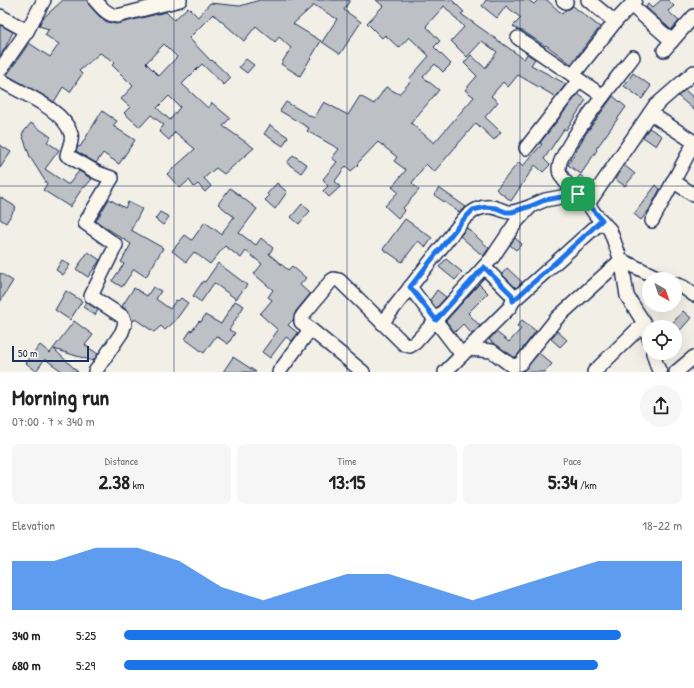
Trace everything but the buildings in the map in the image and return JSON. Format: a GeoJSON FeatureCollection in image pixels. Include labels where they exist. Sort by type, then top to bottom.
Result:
{"type":"FeatureCollection","features":[{"type":"Feature","properties":{"kind":"street"},"geometry":{"type":"LineString","coordinates":[[0,70],[27,31],[44,0]]}},
{"type":"Feature","properties":{"kind":"street"},"geometry":{"type":"LineString","coordinates":[[95,0],[106,12],[117,16],[180,0]]}},
{"type":"Feature","properties":{"kind":"street"},"geometry":{"type":"LineString","coordinates":[[588,0],[615,22]]}},
{"type":"Feature","properties":{"kind":"street"},"geometry":{"type":"LineString","coordinates":[[526,148],[615,22],[633,3],[668,46],[694,16]]}},
{"type":"Feature","properties":{"kind":"street"},"geometry":{"type":"LineString","coordinates":[[0,16],[27,31]]}},
{"type":"Feature","properties":{"kind":"street"},"geometry":{"type":"LineString","coordinates":[[518,38],[603,96]]}},
{"type":"Feature","properties":{"kind":"street"},"geometry":{"type":"LineString","coordinates":[[633,57],[603,96],[566,150],[559,164],[558,170],[567,185],[588,204],[610,230],[621,260],[627,296],[642,321]]}},
{"type":"Feature","properties":{"kind":"street"},"geometry":{"type":"LineString","coordinates":[[588,204],[654,107],[693,75]]}},
{"type":"Feature","properties":{"kind":"street"},"geometry":{"type":"LineString","coordinates":[[0,80],[44,104],[64,120],[72,135],[67,155],[98,173],[112,178],[85,223],[116,245],[91,296],[124,317],[125,323],[122,332],[95,372]]}},
{"type":"Feature","properties":{"kind":"street"},"geometry":{"type":"LineString","coordinates":[[650,113],[694,142],[652,222]]}},
{"type":"Feature","properties":{"kind":"street"},"geometry":{"type":"LineString","coordinates":[[673,181],[694,195]]}},
{"type":"Feature","properties":{"kind":"street"},"geometry":{"type":"LineString","coordinates":[[382,323],[463,220],[473,210],[486,207],[512,212],[545,200],[578,194]]}},
{"type":"Feature","properties":{"kind":"street"},"geometry":{"type":"LineString","coordinates":[[362,372],[301,322],[301,318],[330,281],[334,279],[339,280],[404,344],[410,346],[415,343],[492,258],[517,221],[531,206]]}},
{"type":"Feature","properties":{"kind":"street"},"geometry":{"type":"LineString","coordinates":[[445,372],[510,307],[513,301],[602,220]]}},
{"type":"Feature","properties":{"kind":"street"},"geometry":{"type":"LineString","coordinates":[[410,287],[436,320],[465,352],[492,351],[512,366],[517,366],[557,318],[621,260]]}},
{"type":"Feature","properties":{"kind":"street"},"geometry":{"type":"LineString","coordinates":[[621,260],[646,272]]}},
{"type":"Feature","properties":{"kind":"street"},"geometry":{"type":"LineString","coordinates":[[484,267],[512,295],[513,301]]}},
{"type":"Feature","properties":{"kind":"street"},"geometry":{"type":"LineString","coordinates":[[682,287],[694,295]]}},
{"type":"Feature","properties":{"kind":"street"},"geometry":{"type":"LineString","coordinates":[[594,372],[642,326]]}},
{"type":"Feature","properties":{"kind":"street"},"geometry":{"type":"LineString","coordinates":[[279,372],[308,335],[309,328]]}},
{"type":"Feature","properties":{"kind":"street"},"geometry":{"type":"LineString","coordinates":[[676,372],[694,357]]}},
{"type":"Feature","properties":{"kind":"street"},"geometry":{"type":"LineString","coordinates":[[655,360],[660,372]]}},
{"type":"Feature","properties":{"kind":"route"},"geometry":{"type":"LineString","coordinates":[[578,194],[602,220],[513,301],[512,295],[484,267],[436,320],[410,287],[463,220],[473,210],[486,207],[512,212],[545,200],[578,194]]}}]}
